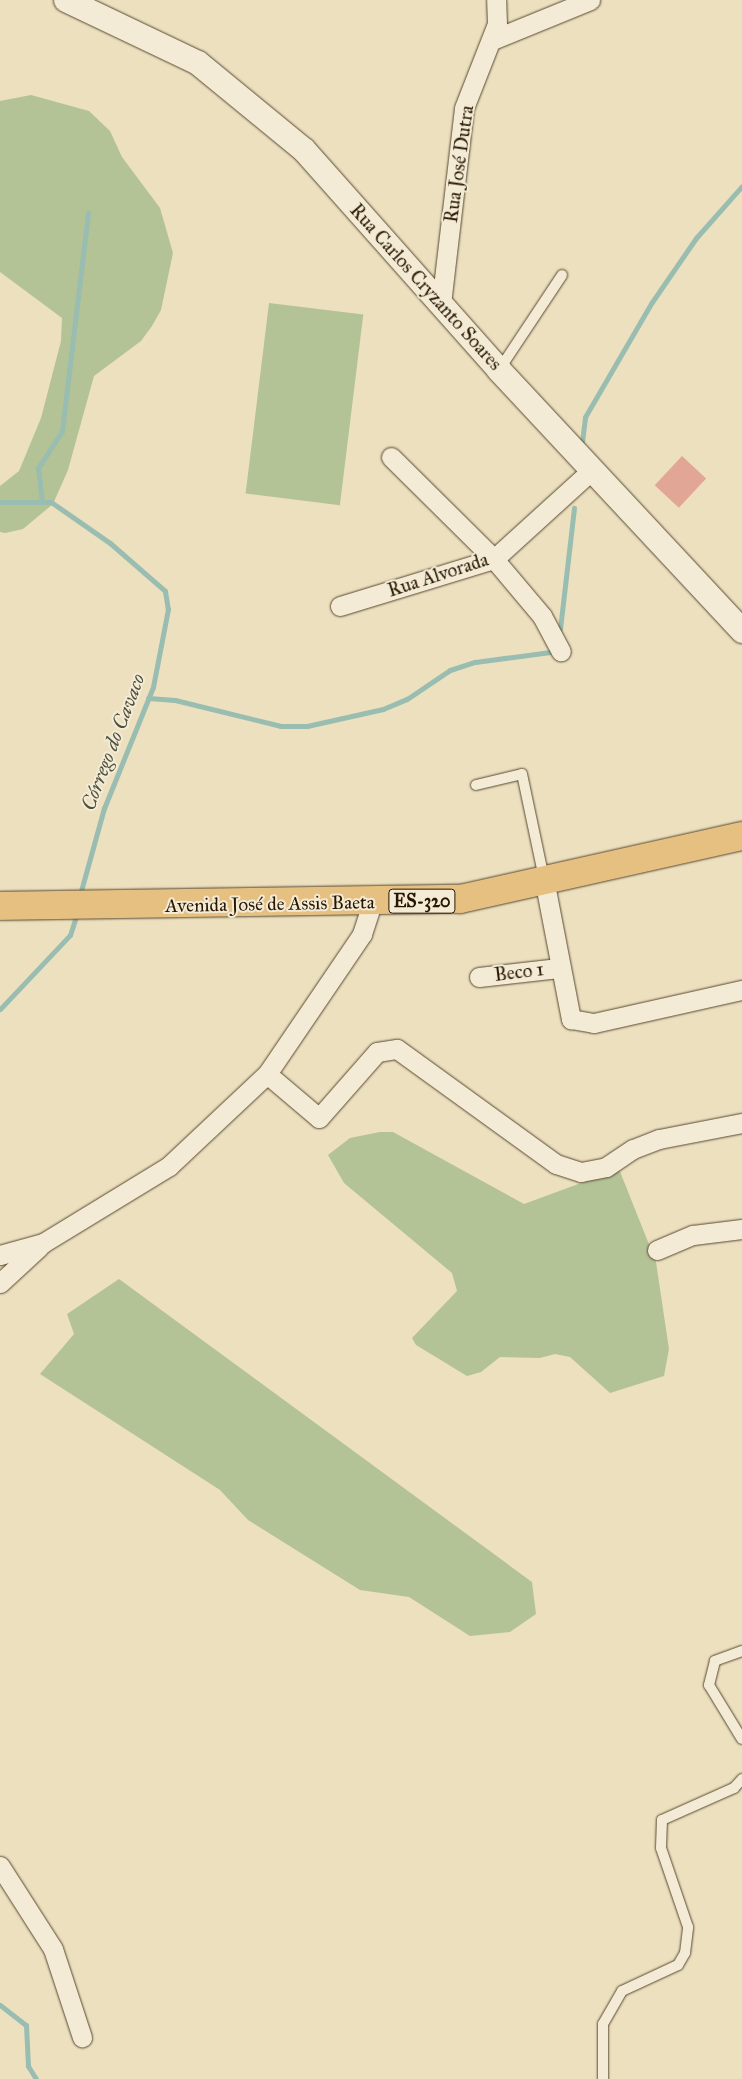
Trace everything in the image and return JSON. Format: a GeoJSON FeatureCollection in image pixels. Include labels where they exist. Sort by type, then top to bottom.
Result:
{"type":"FeatureCollection","features":[{"type":"Feature","properties":{"kind":"main road","name":"Avenida José de Assis Baeta"},"geometry":{"type":"LineString","coordinates":[[0,906],[95,907],[372,904],[460,899],[742,836]]}},
{"type":"Feature","properties":{"kind":"street","name":"Rua Carlos Cryzanto Soares"},"geometry":{"type":"LineString","coordinates":[[66,0],[198,63],[304,150],[499,370],[742,631]]}},
{"type":"Feature","properties":{"kind":"street","name":"Rua José Dutra"},"geometry":{"type":"LineString","coordinates":[[441,304],[464,108],[498,24],[496,0]]}},
{"type":"Feature","properties":{"kind":"street"},"geometry":{"type":"LineString","coordinates":[[492,40],[590,0]]}},
{"type":"Feature","properties":{"kind":"street"},"geometry":{"type":"LineString","coordinates":[[391,457],[494,559],[542,616],[560,651]]}},
{"type":"Feature","properties":{"kind":"street","name":"Rua Alvorada"},"geometry":{"type":"LineString","coordinates":[[340,606],[494,559],[593,469]]}},
{"type":"Feature","properties":{"kind":"street"},"geometry":{"type":"LineString","coordinates":[[544,879],[558,968],[571,1018],[594,1023],[742,990]]}},
{"type":"Feature","properties":{"kind":"street"},"geometry":{"type":"LineString","coordinates":[[0,1283],[43,1243],[169,1166],[267,1074],[362,934],[372,904]]}},
{"type":"Feature","properties":{"kind":"street","name":"Beco 1"},"geometry":{"type":"LineString","coordinates":[[479,977],[558,968]]}},
{"type":"Feature","properties":{"kind":"street"},"geometry":{"type":"LineString","coordinates":[[267,1074],[319,1118],[377,1052],[397,1050],[556,1164],[581,1172],[606,1167],[633,1149],[659,1139],[742,1123]]}},
{"type":"Feature","properties":{"kind":"street"},"geometry":{"type":"LineString","coordinates":[[657,1250],[692,1235],[742,1230]]}},
{"type":"Feature","properties":{"kind":"street"},"geometry":{"type":"LineString","coordinates":[[0,1254],[43,1243]]}},
{"type":"Feature","properties":{"kind":"street"},"geometry":{"type":"LineString","coordinates":[[0,1866],[53,1949],[82,2037]]}},
{"type":"Feature","properties":{"kind":"lane"},"geometry":{"type":"LineString","coordinates":[[499,370],[562,275]]}},
{"type":"Feature","properties":{"kind":"lane"},"geometry":{"type":"LineString","coordinates":[[476,785],[522,774],[544,879]]}},
{"type":"Feature","properties":{"kind":"lane"},"geometry":{"type":"LineString","coordinates":[[742,1650],[715,1661],[709,1685],[742,1740]]}},
{"type":"Feature","properties":{"kind":"lane"},"geometry":{"type":"LineString","coordinates":[[604,2079],[603,2024],[622,1991],[678,1965],[685,1953],[688,1927],[661,1848],[662,1820],[734,1788],[742,1779]]}},
{"type":"Feature","properties":{"kind":"green space"},"geometry":{"type":"Polygon","coordinates":[[[31,95],[89,111],[110,131],[122,157],[160,208],[173,253],[161,310],[152,326],[141,341],[94,376],[68,470],[53,504],[23,529],[5,533],[0,532],[0,486],[19,471],[41,418],[61,341],[62,318],[0,272],[0,101],[31,95]]]}},
{"type":"Feature","properties":{"kind":"green space"},"geometry":{"type":"Polygon","coordinates":[[[269,303],[363,315],[340,505],[246,494],[269,303]]]}},
{"type":"Feature","properties":{"kind":"green space"},"geometry":{"type":"Polygon","coordinates":[[[380,1132],[393,1132],[524,1204],[619,1169],[656,1262],[669,1349],[664,1376],[610,1393],[570,1357],[555,1354],[540,1358],[500,1357],[481,1372],[467,1376],[416,1345],[412,1338],[457,1291],[452,1273],[344,1183],[328,1155],[350,1138],[380,1132]]]}},
{"type":"Feature","properties":{"kind":"green space"},"geometry":{"type":"Polygon","coordinates":[[[119,1279],[532,1582],[536,1614],[510,1632],[470,1636],[409,1597],[360,1590],[248,1520],[220,1490],[40,1374],[74,1334],[67,1314],[119,1279]]]}},
{"type":"Feature","properties":{"kind":"building"},"geometry":{"type":"Polygon","coordinates":[[[682,456],[706,479],[679,508],[655,485],[682,456]]]}},
{"type":"Feature","properties":{"kind":"waterway"},"geometry":{"type":"LineString","coordinates":[[582,442],[585,417],[652,302],[696,238],[742,186]]}},
{"type":"Feature","properties":{"kind":"waterway"},"geometry":{"type":"LineString","coordinates":[[42,501],[38,468],[62,431],[88,213]]}},
{"type":"Feature","properties":{"kind":"waterway","name":"Córrego do Cavaco"},"geometry":{"type":"LineString","coordinates":[[0,502],[51,502],[110,543],[165,591],[168,609],[153,687],[104,808],[79,898]]}},
{"type":"Feature","properties":{"kind":"waterway"},"geometry":{"type":"LineString","coordinates":[[560,629],[574,508]]}},
{"type":"Feature","properties":{"kind":"waterway"},"geometry":{"type":"LineString","coordinates":[[148,698],[175,700],[281,726],[307,726],[383,709],[407,699],[450,670],[475,662],[550,652]]}},
{"type":"Feature","properties":{"kind":"waterway","name":"Córrego do Cavaco"},"geometry":{"type":"LineString","coordinates":[[0,1009],[70,935],[77,914]]}},
{"type":"Feature","properties":{"kind":"waterway","name":"Córrego do Cavaco"},"geometry":{"type":"LineString","coordinates":[[0,2005],[26,2025],[28,2066],[36,2079]]}}]}
